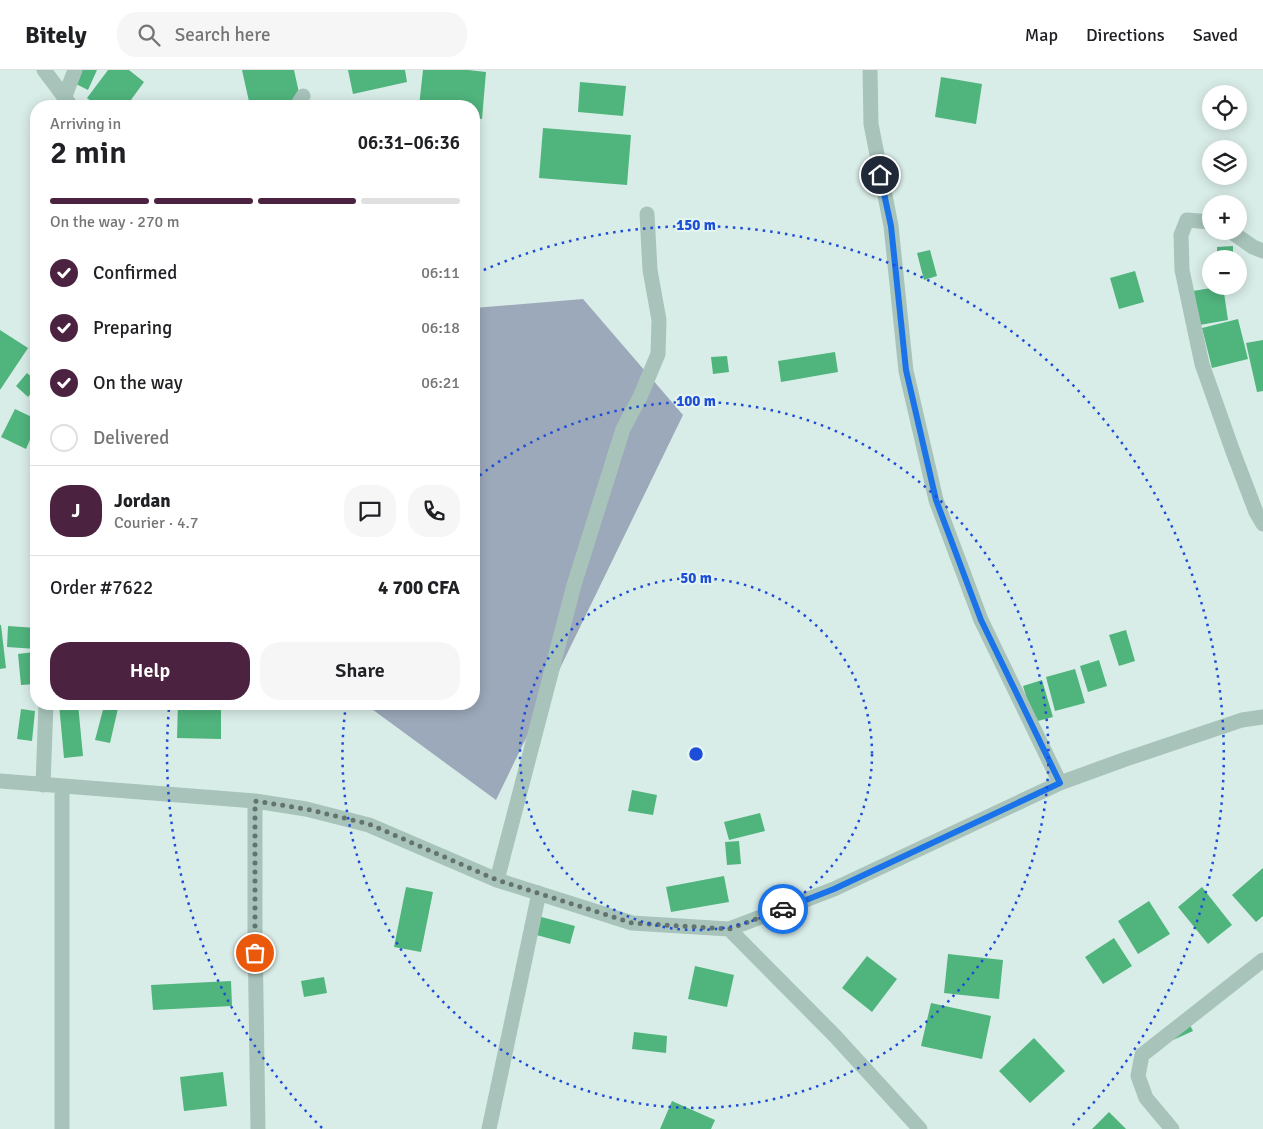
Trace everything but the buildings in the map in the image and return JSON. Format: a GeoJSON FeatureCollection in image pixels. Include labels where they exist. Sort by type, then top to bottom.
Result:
{"type":"FeatureCollection","features":[{"type":"Feature","properties":{"kind":"street"},"geometry":{"type":"LineString","coordinates":[[44,70],[67,100]]}},
{"type":"Feature","properties":{"kind":"street"},"geometry":{"type":"LineString","coordinates":[[68,100],[75,70]]}},
{"type":"Feature","properties":{"kind":"street"},"geometry":{"type":"LineString","coordinates":[[870,70],[871,124],[891,226],[906,370],[936,500],[981,620],[1060,783]]}},
{"type":"Feature","properties":{"kind":"street"},"geometry":{"type":"LineString","coordinates":[[497,880],[574,585],[623,429],[640,397],[658,354],[658,320],[650,270],[647,214]]}},
{"type":"Feature","properties":{"kind":"street"},"geometry":{"type":"LineString","coordinates":[[1202,221],[1187,220],[1181,235],[1182,270],[1202,364],[1256,512],[1263,524]]}},
{"type":"Feature","properties":{"kind":"street"},"geometry":{"type":"LineString","coordinates":[[1243,240],[1263,251]]}},
{"type":"Feature","properties":{"kind":"street"},"geometry":{"type":"LineString","coordinates":[[43,785],[46,710]]}},
{"type":"Feature","properties":{"kind":"street"},"geometry":{"type":"LineString","coordinates":[[0,781],[255,801],[306,809],[369,824],[497,880],[632,923],[729,929],[834,889],[1060,783],[1242,720],[1263,717]]}},
{"type":"Feature","properties":{"kind":"street"},"geometry":{"type":"LineString","coordinates":[[62,787],[62,1129]]}},
{"type":"Feature","properties":{"kind":"street"},"geometry":{"type":"LineString","coordinates":[[255,801],[258,1129]]}},
{"type":"Feature","properties":{"kind":"street"},"geometry":{"type":"LineString","coordinates":[[489,1129],[539,893]]}},
{"type":"Feature","properties":{"kind":"street"},"geometry":{"type":"LineString","coordinates":[[729,929],[835,1036],[920,1129]]}},
{"type":"Feature","properties":{"kind":"street"},"geometry":{"type":"LineString","coordinates":[[1172,1129],[1146,1098],[1138,1076],[1142,1055],[1263,960]]}},
{"type":"Feature","properties":{"kind":"shaded area"},"geometry":{"type":"Polygon","coordinates":[[[583,299],[683,415],[496,800],[373,710],[480,710],[480,308],[583,299]]]}},
{"type":"Feature","properties":{"kind":"way so far"},"geometry":{"type":"LineString","coordinates":[[255,953],[255,801],[306,809],[369,824],[497,880],[632,923],[729,929],[783,909]]}},
{"type":"Feature","properties":{"kind":"route"},"geometry":{"type":"LineString","coordinates":[[783,909],[834,889],[1060,783],[981,620],[936,500],[906,370],[891,226],[880,175]]}}]}
